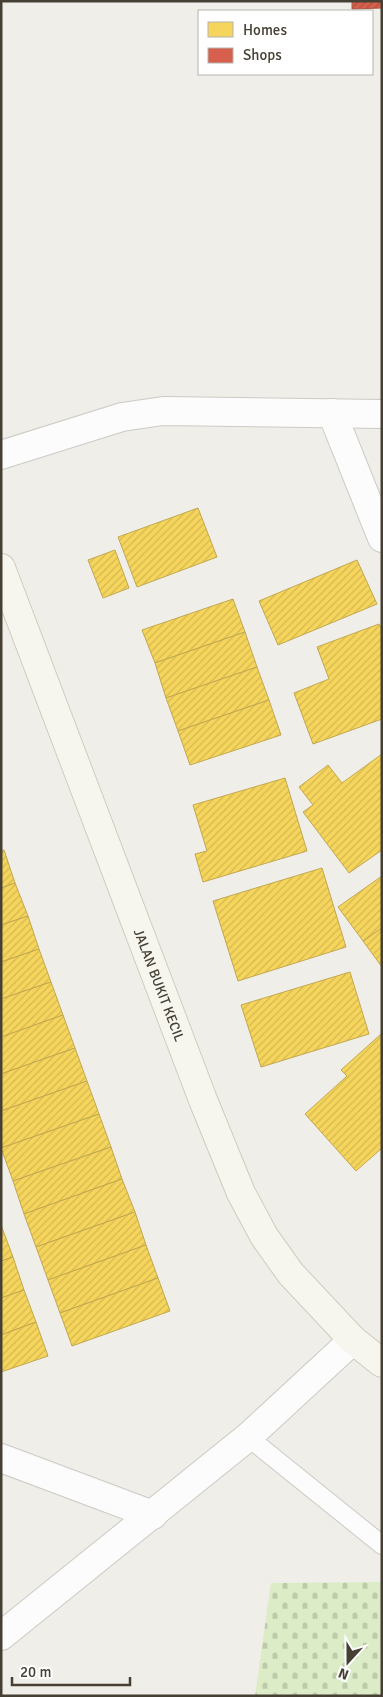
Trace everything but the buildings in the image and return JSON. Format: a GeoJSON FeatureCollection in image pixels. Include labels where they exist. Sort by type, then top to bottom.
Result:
{"type":"FeatureCollection","features":[{"type":"Feature","properties":{"kind":"main road","name":"JALAN BUKIT KECIL"},"geometry":{"type":"LineString","coordinates":[[1,568],[200,1091],[241,1193],[264,1236],[291,1274],[353,1340],[382,1363]]}},
{"type":"Feature","properties":{"kind":"street"},"geometry":{"type":"LineString","coordinates":[[1,455],[122,417],[163,411],[382,414]]}},
{"type":"Feature","properties":{"kind":"street"},"geometry":{"type":"LineString","coordinates":[[332,413],[382,538]]}},
{"type":"Feature","properties":{"kind":"street"},"geometry":{"type":"LineString","coordinates":[[1,1636],[248,1438],[353,1340]]}},
{"type":"Feature","properties":{"kind":"street"},"geometry":{"type":"LineString","coordinates":[[1,1458],[153,1515]]}},
{"type":"Feature","properties":{"kind":"lane"},"geometry":{"type":"LineString","coordinates":[[248,1438],[382,1545]]}},
{"type":"Feature","properties":{"kind":"green space"},"geometry":{"type":"Polygon","coordinates":[[[382,1582],[382,1696],[255,1696],[271,1583],[382,1582]]]}}]}
